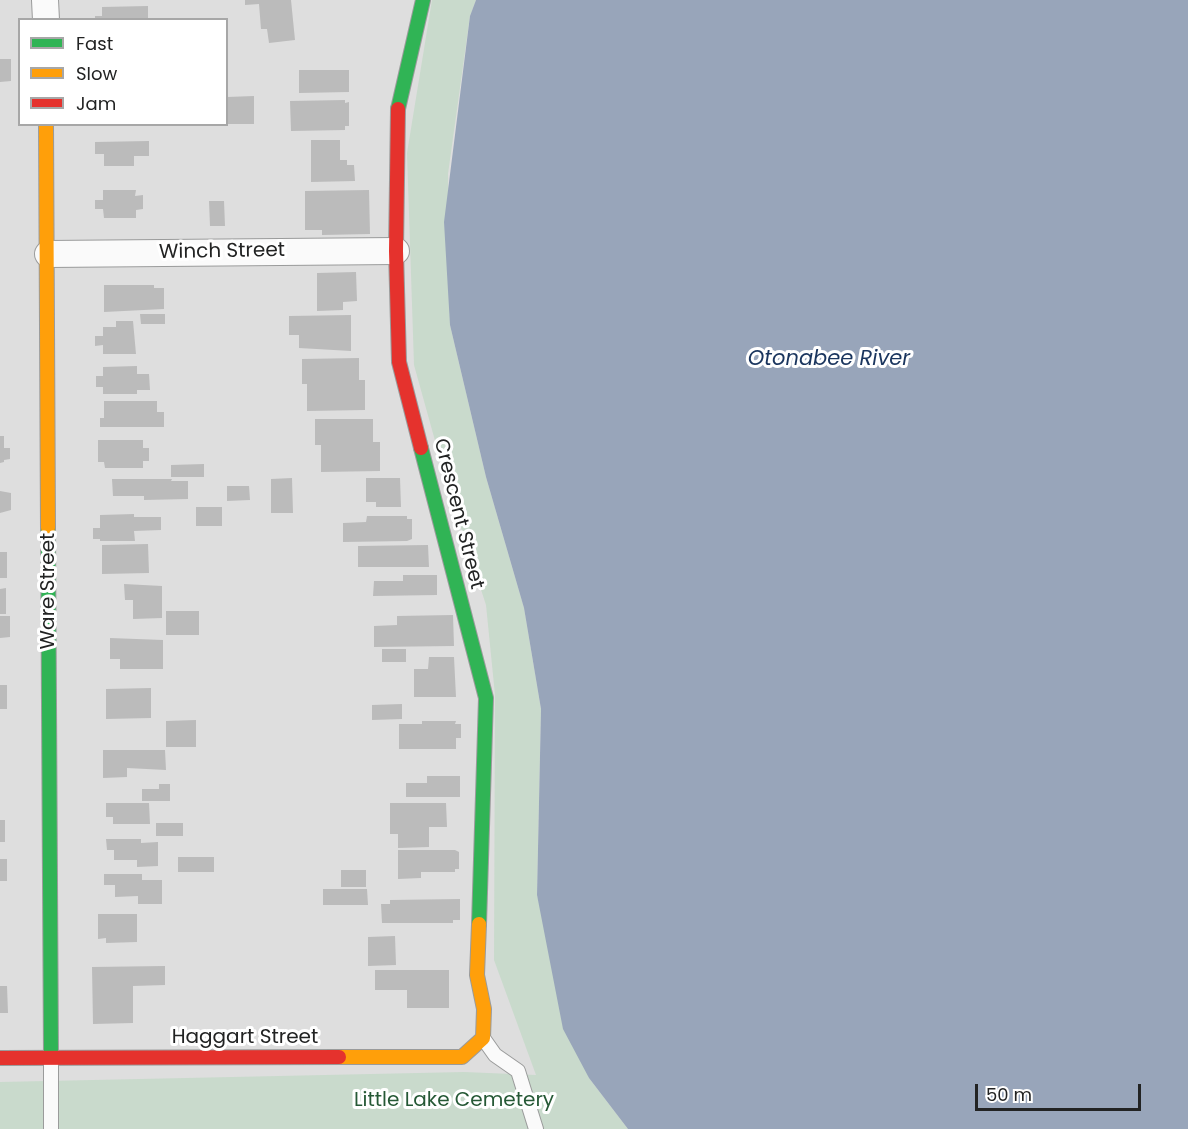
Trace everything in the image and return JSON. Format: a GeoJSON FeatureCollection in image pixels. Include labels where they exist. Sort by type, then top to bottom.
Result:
{"type":"FeatureCollection","features":[{"type":"Feature","properties":{"kind":"street"},"geometry":{"type":"LineString","coordinates":[[45,0],[45,18]]}},
{"type":"Feature","properties":{"kind":"street","name":"Crescent Street"},"geometry":{"type":"LineString","coordinates":[[423,0],[397,114],[396,251],[399,362],[486,698],[477,975],[484,1009],[483,1038]]}},
{"type":"Feature","properties":{"kind":"street","name":"Ware Street"},"geometry":{"type":"LineString","coordinates":[[46,126],[51,1057]]}},
{"type":"Feature","properties":{"kind":"street","name":"Winch Street"},"geometry":{"type":"LineString","coordinates":[[48,254],[396,251]]}},
{"type":"Feature","properties":{"kind":"street","name":"Haggart Street"},"geometry":{"type":"LineString","coordinates":[[0,1058],[462,1057],[483,1038]]}},
{"type":"Feature","properties":{"kind":"lane"},"geometry":{"type":"LineString","coordinates":[[483,1038],[495,1055],[518,1071],[536,1129]]}},
{"type":"Feature","properties":{"kind":"lane"},"geometry":{"type":"LineString","coordinates":[[51,1057],[51,1129]]}},
{"type":"Feature","properties":{"kind":"green space","name":"Little Lake Cemetery"},"geometry":{"type":"Polygon","coordinates":[[[432,0],[476,0],[470,16],[448,174],[450,325],[486,477],[524,608],[541,709],[537,895],[589,1078],[628,1129],[0,1129],[0,1082],[464,1072],[536,1075],[494,960],[495,695],[486,605],[449,491],[414,365],[407,153],[432,0]]]}},
{"type":"Feature","properties":{"kind":"water","name":"Otonabee River"},"geometry":{"type":"Polygon","coordinates":[[[476,0],[1188,0],[1188,1129],[628,1129],[589,1078],[563,1029],[537,895],[541,709],[524,608],[486,477],[450,325],[444,222],[470,16],[476,0]]]}},
{"type":"Feature","properties":{"kind":"building"},"geometry":{"type":"Polygon","coordinates":[[[245,0],[291,0],[295,40],[269,43],[267,29],[261,29],[259,4],[245,5],[245,0]]]}},
{"type":"Feature","properties":{"kind":"building"},"geometry":{"type":"Polygon","coordinates":[[[148,6],[148,18],[95,18],[95,16],[102,16],[102,7],[148,6]]]}},
{"type":"Feature","properties":{"kind":"building"},"geometry":{"type":"Polygon","coordinates":[[[0,59],[11,59],[11,81],[0,82],[0,59]]]}},
{"type":"Feature","properties":{"kind":"building"},"geometry":{"type":"Polygon","coordinates":[[[299,70],[349,70],[349,92],[299,93],[299,70]]]}},
{"type":"Feature","properties":{"kind":"building"},"geometry":{"type":"Polygon","coordinates":[[[254,96],[254,124],[228,124],[228,97],[254,96]]]}},
{"type":"Feature","properties":{"kind":"building"},"geometry":{"type":"Polygon","coordinates":[[[345,100],[345,103],[349,102],[349,126],[345,126],[345,130],[291,131],[290,101],[345,100]]]}},
{"type":"Feature","properties":{"kind":"building"},"geometry":{"type":"Polygon","coordinates":[[[311,140],[340,140],[340,160],[347,160],[347,165],[354,165],[355,181],[311,182],[311,140]]]}},
{"type":"Feature","properties":{"kind":"building"},"geometry":{"type":"Polygon","coordinates":[[[149,141],[149,156],[134,156],[134,166],[104,166],[104,154],[95,154],[95,142],[149,141]]]}},
{"type":"Feature","properties":{"kind":"building"},"geometry":{"type":"Polygon","coordinates":[[[103,190],[136,190],[135,196],[143,195],[143,209],[136,210],[136,218],[104,218],[103,209],[95,209],[95,200],[103,200],[103,190]]]}},
{"type":"Feature","properties":{"kind":"building"},"geometry":{"type":"Polygon","coordinates":[[[369,190],[370,234],[322,235],[322,230],[305,230],[305,191],[369,190]]]}},
{"type":"Feature","properties":{"kind":"building"},"geometry":{"type":"Polygon","coordinates":[[[209,201],[224,201],[225,226],[210,226],[209,201]]]}},
{"type":"Feature","properties":{"kind":"building"},"geometry":{"type":"Polygon","coordinates":[[[356,272],[357,301],[343,302],[343,310],[317,311],[317,273],[356,272]]]}},
{"type":"Feature","properties":{"kind":"building"},"geometry":{"type":"Polygon","coordinates":[[[104,285],[154,285],[154,288],[164,288],[164,309],[104,312],[104,285]]]}},
{"type":"Feature","properties":{"kind":"building"},"geometry":{"type":"Polygon","coordinates":[[[140,314],[165,314],[165,324],[141,324],[140,314]]]}},
{"type":"Feature","properties":{"kind":"building"},"geometry":{"type":"Polygon","coordinates":[[[351,315],[351,351],[299,348],[299,335],[289,335],[289,316],[351,315]]]}},
{"type":"Feature","properties":{"kind":"building"},"geometry":{"type":"Polygon","coordinates":[[[116,321],[133,321],[136,354],[103,354],[103,345],[95,346],[95,336],[103,336],[103,327],[116,327],[116,321]]]}},
{"type":"Feature","properties":{"kind":"building"},"geometry":{"type":"Polygon","coordinates":[[[359,358],[359,380],[365,380],[365,410],[307,411],[307,384],[302,384],[302,359],[359,358]]]}},
{"type":"Feature","properties":{"kind":"building"},"geometry":{"type":"Polygon","coordinates":[[[137,366],[137,374],[149,374],[150,390],[137,390],[137,394],[103,394],[103,387],[96,387],[96,376],[103,376],[103,367],[137,366]]]}},
{"type":"Feature","properties":{"kind":"building"},"geometry":{"type":"Polygon","coordinates":[[[104,401],[157,401],[157,412],[164,412],[164,427],[100,427],[100,418],[104,418],[104,401]]]}},
{"type":"Feature","properties":{"kind":"building"},"geometry":{"type":"Polygon","coordinates":[[[315,419],[373,419],[373,442],[380,442],[380,471],[321,472],[321,445],[315,445],[315,419]]]}},
{"type":"Feature","properties":{"kind":"building"},"geometry":{"type":"Polygon","coordinates":[[[0,436],[4,436],[4,448],[10,448],[10,459],[0,463],[0,436]]]}},
{"type":"Feature","properties":{"kind":"building"},"geometry":{"type":"Polygon","coordinates":[[[98,440],[143,440],[143,448],[149,448],[149,461],[143,461],[143,468],[105,468],[104,462],[98,462],[98,440]]]}},
{"type":"Feature","properties":{"kind":"building"},"geometry":{"type":"Polygon","coordinates":[[[204,464],[204,477],[171,477],[171,465],[204,464]]]}},
{"type":"Feature","properties":{"kind":"building"},"geometry":{"type":"Polygon","coordinates":[[[292,478],[293,513],[271,513],[271,479],[292,478]]]}},
{"type":"Feature","properties":{"kind":"building"},"geometry":{"type":"Polygon","coordinates":[[[366,478],[400,478],[401,507],[376,507],[376,502],[366,502],[366,478]]]}},
{"type":"Feature","properties":{"kind":"building"},"geometry":{"type":"Polygon","coordinates":[[[112,479],[188,481],[188,499],[144,500],[144,496],[113,496],[112,479]]]}},
{"type":"Feature","properties":{"kind":"building"},"geometry":{"type":"Polygon","coordinates":[[[227,486],[249,486],[250,500],[227,501],[227,486]]]}},
{"type":"Feature","properties":{"kind":"building"},"geometry":{"type":"Polygon","coordinates":[[[0,491],[11,493],[11,510],[0,513],[0,491]]]}},
{"type":"Feature","properties":{"kind":"building"},"geometry":{"type":"Polygon","coordinates":[[[196,507],[222,507],[222,526],[196,526],[196,507]]]}},
{"type":"Feature","properties":{"kind":"building"},"geometry":{"type":"Polygon","coordinates":[[[134,514],[134,517],[161,517],[161,530],[134,531],[135,541],[93,539],[93,528],[100,528],[100,515],[134,514]]]}},
{"type":"Feature","properties":{"kind":"building"},"geometry":{"type":"Polygon","coordinates":[[[367,516],[407,516],[407,519],[412,519],[412,539],[343,542],[343,523],[366,522],[367,516]]]}},
{"type":"Feature","properties":{"kind":"building"},"geometry":{"type":"Polygon","coordinates":[[[148,544],[149,573],[102,574],[102,545],[148,544]]]}},
{"type":"Feature","properties":{"kind":"building"},"geometry":{"type":"Polygon","coordinates":[[[428,545],[429,567],[358,567],[358,546],[428,545]]]}},
{"type":"Feature","properties":{"kind":"building"},"geometry":{"type":"Polygon","coordinates":[[[0,552],[7,552],[7,578],[0,578],[0,552]]]}},
{"type":"Feature","properties":{"kind":"building"},"geometry":{"type":"Polygon","coordinates":[[[403,575],[437,575],[437,595],[373,596],[374,581],[403,581],[403,575]]]}},
{"type":"Feature","properties":{"kind":"building"},"geometry":{"type":"Polygon","coordinates":[[[124,584],[162,586],[162,618],[133,619],[133,600],[125,600],[124,584]]]}},
{"type":"Feature","properties":{"kind":"building"},"geometry":{"type":"Polygon","coordinates":[[[6,588],[6,614],[0,614],[0,589],[6,588]]]}},
{"type":"Feature","properties":{"kind":"building"},"geometry":{"type":"Polygon","coordinates":[[[166,611],[199,611],[199,635],[166,635],[166,611]]]}},
{"type":"Feature","properties":{"kind":"building"},"geometry":{"type":"Polygon","coordinates":[[[453,615],[454,646],[374,647],[374,626],[397,625],[397,616],[453,615]]]}},
{"type":"Feature","properties":{"kind":"building"},"geometry":{"type":"Polygon","coordinates":[[[0,616],[10,616],[10,637],[0,638],[0,616]]]}},
{"type":"Feature","properties":{"kind":"building"},"geometry":{"type":"Polygon","coordinates":[[[110,638],[163,640],[163,669],[120,669],[120,659],[110,659],[110,638]]]}},
{"type":"Feature","properties":{"kind":"building"},"geometry":{"type":"Polygon","coordinates":[[[382,649],[406,649],[406,662],[382,662],[382,649]]]}},
{"type":"Feature","properties":{"kind":"building"},"geometry":{"type":"Polygon","coordinates":[[[429,657],[454,657],[456,697],[414,697],[414,669],[428,669],[429,657]]]}},
{"type":"Feature","properties":{"kind":"building"},"geometry":{"type":"Polygon","coordinates":[[[0,685],[7,685],[7,709],[0,709],[0,685]]]}},
{"type":"Feature","properties":{"kind":"building"},"geometry":{"type":"Polygon","coordinates":[[[151,688],[151,718],[106,719],[106,689],[151,688]]]}},
{"type":"Feature","properties":{"kind":"building"},"geometry":{"type":"Polygon","coordinates":[[[402,704],[402,719],[372,720],[372,705],[402,704]]]}},
{"type":"Feature","properties":{"kind":"building"},"geometry":{"type":"Polygon","coordinates":[[[196,720],[196,747],[166,747],[166,721],[196,720]]]}},
{"type":"Feature","properties":{"kind":"building"},"geometry":{"type":"Polygon","coordinates":[[[422,721],[456,721],[455,724],[461,724],[461,738],[456,738],[456,749],[399,749],[399,724],[422,724],[422,721]]]}},
{"type":"Feature","properties":{"kind":"building"},"geometry":{"type":"Polygon","coordinates":[[[103,750],[165,750],[166,770],[127,768],[127,777],[103,778],[103,750]]]}},
{"type":"Feature","properties":{"kind":"building"},"geometry":{"type":"Polygon","coordinates":[[[427,776],[460,776],[460,797],[406,797],[406,783],[427,783],[427,776]]]}},
{"type":"Feature","properties":{"kind":"building"},"geometry":{"type":"Polygon","coordinates":[[[159,784],[170,784],[170,801],[142,801],[142,789],[159,789],[159,784]]]}},
{"type":"Feature","properties":{"kind":"building"},"geometry":{"type":"Polygon","coordinates":[[[106,803],[149,803],[150,824],[113,824],[113,817],[106,817],[106,803]]]}},
{"type":"Feature","properties":{"kind":"building"},"geometry":{"type":"Polygon","coordinates":[[[390,803],[446,803],[447,827],[429,827],[429,847],[398,848],[398,834],[390,834],[390,803]]]}},
{"type":"Feature","properties":{"kind":"building"},"geometry":{"type":"Polygon","coordinates":[[[0,820],[5,820],[5,842],[0,842],[0,820]]]}},
{"type":"Feature","properties":{"kind":"building"},"geometry":{"type":"Polygon","coordinates":[[[156,823],[183,823],[183,836],[156,836],[156,823]]]}},
{"type":"Feature","properties":{"kind":"building"},"geometry":{"type":"Polygon","coordinates":[[[106,839],[141,839],[141,843],[158,842],[158,866],[137,867],[137,860],[114,860],[114,850],[107,850],[106,839]]]}},
{"type":"Feature","properties":{"kind":"building"},"geometry":{"type":"Polygon","coordinates":[[[398,850],[455,850],[459,852],[459,869],[455,869],[455,872],[421,872],[421,878],[398,879],[398,850]]]}},
{"type":"Feature","properties":{"kind":"building"},"geometry":{"type":"Polygon","coordinates":[[[178,857],[214,857],[214,872],[178,872],[178,857]]]}},
{"type":"Feature","properties":{"kind":"building"},"geometry":{"type":"Polygon","coordinates":[[[0,859],[7,859],[7,881],[0,881],[0,859]]]}},
{"type":"Feature","properties":{"kind":"building"},"geometry":{"type":"Polygon","coordinates":[[[341,870],[366,870],[366,887],[341,887],[341,870]]]}},
{"type":"Feature","properties":{"kind":"building"},"geometry":{"type":"Polygon","coordinates":[[[104,874],[142,874],[142,880],[162,880],[162,904],[138,904],[138,896],[115,897],[115,885],[104,885],[104,874]]]}},
{"type":"Feature","properties":{"kind":"building"},"geometry":{"type":"Polygon","coordinates":[[[323,889],[367,889],[368,905],[323,905],[323,889]]]}},
{"type":"Feature","properties":{"kind":"building"},"geometry":{"type":"Polygon","coordinates":[[[460,899],[460,920],[453,920],[453,923],[382,923],[381,904],[390,904],[390,900],[460,899]]]}},
{"type":"Feature","properties":{"kind":"building"},"geometry":{"type":"Polygon","coordinates":[[[98,914],[137,914],[137,942],[106,943],[106,938],[98,939],[98,914]]]}},
{"type":"Feature","properties":{"kind":"building"},"geometry":{"type":"Polygon","coordinates":[[[395,936],[396,965],[368,966],[368,937],[395,936]]]}},
{"type":"Feature","properties":{"kind":"building"},"geometry":{"type":"Polygon","coordinates":[[[165,966],[165,985],[133,986],[133,1023],[93,1024],[92,967],[165,966]]]}},
{"type":"Feature","properties":{"kind":"building"},"geometry":{"type":"Polygon","coordinates":[[[375,970],[449,970],[449,1008],[407,1008],[407,990],[375,990],[375,970]]]}},
{"type":"Feature","properties":{"kind":"building"},"geometry":{"type":"Polygon","coordinates":[[[0,986],[7,986],[8,1013],[0,1013],[0,986]]]}},
{"type":"Feature","properties":{"kind":"traffic: fast"},"geometry":{"type":"LineString","coordinates":[[398,109],[423,0]]}},
{"type":"Feature","properties":{"kind":"traffic: fast"},"geometry":{"type":"LineString","coordinates":[[421,448],[486,698],[479,924]]}},
{"type":"Feature","properties":{"kind":"traffic: fast"},"geometry":{"type":"LineString","coordinates":[[48,528],[51,1057]]}},
{"type":"Feature","properties":{"kind":"traffic: slow"},"geometry":{"type":"LineString","coordinates":[[46,126],[48,528]]}},
{"type":"Feature","properties":{"kind":"traffic: slow"},"geometry":{"type":"LineString","coordinates":[[339,1057],[462,1057],[483,1038],[484,1009],[477,975],[479,924]]}},
{"type":"Feature","properties":{"kind":"traffic: jam"},"geometry":{"type":"LineString","coordinates":[[398,109],[396,251],[399,362],[421,448]]}},
{"type":"Feature","properties":{"kind":"traffic: jam"},"geometry":{"type":"LineString","coordinates":[[0,1058],[339,1057]]}}]}
